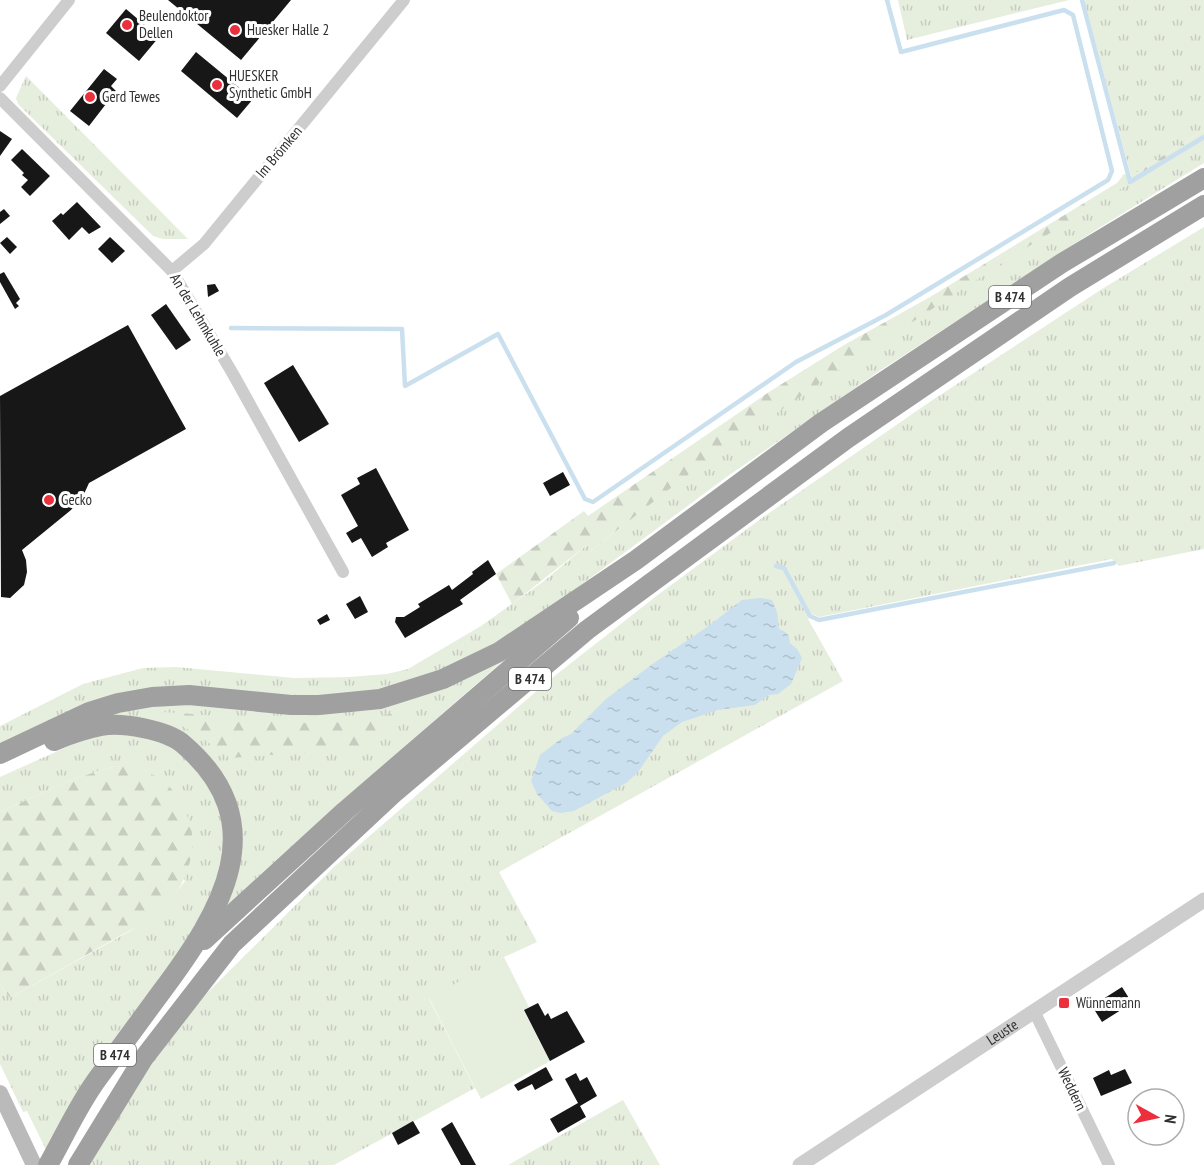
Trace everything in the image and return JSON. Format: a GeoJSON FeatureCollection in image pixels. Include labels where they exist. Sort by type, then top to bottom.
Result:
{"type":"FeatureCollection","features":[{"type":"Feature","properties":{"kind":"highway","name":"B 474"},"geometry":{"type":"LineString","coordinates":[[48,1165],[95,1081],[191,952],[345,811],[636,560],[850,404],[1062,262],[1204,178]]}},
{"type":"Feature","properties":{"kind":"highway","name":"B 474"},"geometry":{"type":"LineString","coordinates":[[78,1165],[143,1059],[232,944],[395,792],[587,630],[848,438],[1070,286],[1204,205]]}},
{"type":"Feature","properties":{"kind":"highway"},"geometry":{"type":"LineString","coordinates":[[0,754],[90,712],[118,703],[152,697],[189,695],[291,705],[319,705],[380,699],[412,690],[443,679],[499,652],[636,560]]}},
{"type":"Feature","properties":{"kind":"highway"},"geometry":{"type":"LineString","coordinates":[[0,768],[60,738],[103,725],[141,727],[160,732],[180,742],[202,761],[227,800],[232,823],[233,845],[224,887],[216,908],[191,952]]}},
{"type":"Feature","properties":{"kind":"main road"},"geometry":{"type":"LineString","coordinates":[[0,1093],[34,1165]]}},
{"type":"Feature","properties":{"kind":"street"},"geometry":{"type":"LineString","coordinates":[[0,86],[69,0]]}},
{"type":"Feature","properties":{"kind":"street","name":"Im Brömken"},"geometry":{"type":"LineString","coordinates":[[172,271],[204,244],[404,0]]}},
{"type":"Feature","properties":{"kind":"street","name":"An der Lehmkuhle"},"geometry":{"type":"LineString","coordinates":[[0,98],[172,271],[233,374],[343,572]]}},
{"type":"Feature","properties":{"kind":"street","name":"Leuste"},"geometry":{"type":"LineString","coordinates":[[801,1165],[1204,900]]}},
{"type":"Feature","properties":{"kind":"street","name":"Weddern"},"geometry":{"type":"LineString","coordinates":[[1035,1013],[1109,1165]]}},
{"type":"Feature","properties":{"kind":"green space"},"geometry":{"type":"Polygon","coordinates":[[[898,0],[1069,0],[907,40],[898,0]]]}},
{"type":"Feature","properties":{"kind":"green space"},"geometry":{"type":"Polygon","coordinates":[[[1084,0],[1204,0],[1204,130],[1131,176],[1084,0]]]}},
{"type":"Feature","properties":{"kind":"green space"},"geometry":{"type":"Polygon","coordinates":[[[26,76],[188,239],[163,239],[153,236],[18,104],[16,98],[26,76]]]}},
{"type":"Feature","properties":{"kind":"green space"},"geometry":{"type":"Polygon","coordinates":[[[1204,130],[1204,137],[1005,261],[818,384],[681,480],[592,550],[587,545],[512,604],[496,574],[584,511],[588,516],[769,392],[844,345],[930,297],[1117,183],[1124,174],[1131,176],[1204,130]]]}},
{"type":"Feature","properties":{"kind":"green space"},"geometry":{"type":"Polygon","coordinates":[[[1204,137],[1204,163],[1091,233],[878,372],[728,476],[543,613],[507,637],[446,670],[382,690],[320,698],[197,689],[0,746],[0,726],[83,684],[143,668],[176,667],[294,678],[387,674],[408,669],[481,626],[544,581],[587,545],[592,550],[744,434],[873,346],[1204,137]]]}},
{"type":"Feature","properties":{"kind":"green space"},"geometry":{"type":"Polygon","coordinates":[[[1204,227],[1204,549],[1119,566],[1112,559],[819,617],[812,614],[808,619],[843,681],[499,872],[537,942],[504,957],[429,999],[475,1088],[334,1165],[86,1165],[159,1051],[205,995],[335,866],[547,682],[659,594],[762,518],[931,401],[1102,289],[1204,227]]]}},
{"type":"Feature","properties":{"kind":"green space"},"geometry":{"type":"Polygon","coordinates":[[[504,660],[335,807],[223,912],[236,869],[210,762],[100,717],[114,712],[179,703],[292,712],[504,660]]]}},
{"type":"Feature","properties":{"kind":"green space"},"geometry":{"type":"Polygon","coordinates":[[[411,709],[412,712],[373,747],[230,758],[160,713],[319,723],[359,720],[411,709]]]}},
{"type":"Feature","properties":{"kind":"green space"},"geometry":{"type":"Polygon","coordinates":[[[109,733],[145,736],[176,749],[187,757],[216,795],[226,834],[221,877],[189,942],[117,1035],[46,1150],[27,1111],[23,1112],[0,1064],[0,984],[10,998],[130,931],[166,906],[185,881],[146,772],[115,766],[73,779],[0,812],[0,777],[80,741],[109,733]]]}},
{"type":"Feature","properties":{"kind":"green space"},"geometry":{"type":"Polygon","coordinates":[[[115,766],[150,773],[174,791],[186,813],[192,837],[190,862],[186,874],[174,896],[155,915],[10,998],[0,984],[0,812],[73,779],[115,766]]]}},
{"type":"Feature","properties":{"kind":"green space"},"geometry":{"type":"Polygon","coordinates":[[[504,957],[529,1007],[524,1011],[550,1061],[481,1099],[429,998],[504,957]]]}},
{"type":"Feature","properties":{"kind":"green space"},"geometry":{"type":"Polygon","coordinates":[[[623,1100],[660,1165],[508,1165],[623,1100]]]}},
{"type":"Feature","properties":{"kind":"water"},"geometry":{"type":"Polygon","coordinates":[[[760,598],[772,600],[777,612],[779,629],[787,634],[790,643],[802,658],[791,684],[778,694],[769,695],[755,705],[718,710],[682,722],[663,736],[638,772],[626,783],[574,811],[560,813],[552,811],[537,794],[531,781],[540,755],[571,734],[606,699],[742,600],[760,598]]]}},
{"type":"Feature","properties":{"kind":"building","name":"Huesker Halle 2"},"geometry":{"type":"Polygon","coordinates":[[[168,0],[291,0],[241,60],[168,0]]]}},
{"type":"Feature","properties":{"kind":"building"},"geometry":{"type":"Polygon","coordinates":[[[126,9],[159,37],[139,61],[106,33],[126,9]]]}},
{"type":"Feature","properties":{"kind":"building","name":"HUESKER Synthetic GmbH"},"geometry":{"type":"Polygon","coordinates":[[[196,52],[253,99],[237,118],[181,71],[196,52]]]}},
{"type":"Feature","properties":{"kind":"building"},"geometry":{"type":"Polygon","coordinates":[[[104,69],[117,79],[111,86],[116,91],[89,126],[70,111],[104,69]]]}},
{"type":"Feature","properties":{"kind":"building"},"geometry":{"type":"Polygon","coordinates":[[[0,131],[12,139],[0,156],[0,131]]]}},
{"type":"Feature","properties":{"kind":"building"},"geometry":{"type":"Polygon","coordinates":[[[22,149],[50,176],[30,196],[21,187],[28,180],[11,160],[22,149]]]}},
{"type":"Feature","properties":{"kind":"building"},"geometry":{"type":"Polygon","coordinates":[[[77,202],[101,227],[89,234],[82,227],[69,240],[52,221],[61,213],[63,215],[77,202]]]}},
{"type":"Feature","properties":{"kind":"building"},"geometry":{"type":"Polygon","coordinates":[[[4,209],[10,216],[0,224],[0,212],[4,209]]]}},
{"type":"Feature","properties":{"kind":"building"},"geometry":{"type":"Polygon","coordinates":[[[7,237],[17,247],[10,254],[0,243],[7,237]]]}},
{"type":"Feature","properties":{"kind":"building"},"geometry":{"type":"Polygon","coordinates":[[[110,237],[125,251],[112,263],[98,249],[110,237]]]}},
{"type":"Feature","properties":{"kind":"building"},"geometry":{"type":"Polygon","coordinates":[[[4,272],[20,299],[16,303],[19,306],[15,309],[0,282],[0,274],[4,272]]]}},
{"type":"Feature","properties":{"kind":"building"},"geometry":{"type":"Polygon","coordinates":[[[215,284],[219,291],[208,297],[207,285],[215,284]]]}},
{"type":"Feature","properties":{"kind":"building"},"geometry":{"type":"Polygon","coordinates":[[[166,304],[191,340],[176,350],[151,315],[166,304]]]}},
{"type":"Feature","properties":{"kind":"building"},"geometry":{"type":"Polygon","coordinates":[[[128,325],[186,429],[89,483],[84,494],[71,510],[22,550],[27,572],[24,585],[10,598],[1,597],[0,396],[128,325]]]}},
{"type":"Feature","properties":{"kind":"building"},"geometry":{"type":"Polygon","coordinates":[[[293,365],[329,424],[299,442],[264,383],[293,365]]]}},
{"type":"Feature","properties":{"kind":"building"},"geometry":{"type":"Polygon","coordinates":[[[376,468],[409,530],[386,543],[388,547],[372,557],[361,538],[352,543],[346,533],[358,526],[341,495],[360,484],[357,478],[376,468]]]}},
{"type":"Feature","properties":{"kind":"building"},"geometry":{"type":"Polygon","coordinates":[[[563,472],[570,485],[550,496],[543,483],[563,472]]]}},
{"type":"Feature","properties":{"kind":"building"},"geometry":{"type":"Polygon","coordinates":[[[488,560],[496,574],[460,600],[463,604],[405,638],[395,622],[396,617],[404,617],[420,607],[418,604],[449,585],[452,590],[488,560]]]}},
{"type":"Feature","properties":{"kind":"building"},"geometry":{"type":"Polygon","coordinates":[[[360,596],[368,612],[355,619],[346,604],[360,596]]]}},
{"type":"Feature","properties":{"kind":"building"},"geometry":{"type":"Polygon","coordinates":[[[327,614],[330,620],[320,625],[317,620],[327,614]]]}},
{"type":"Feature","properties":{"kind":"building"},"geometry":{"type":"Polygon","coordinates":[[[1122,987],[1132,1003],[1102,1022],[1092,1006],[1122,987]]]}},
{"type":"Feature","properties":{"kind":"building"},"geometry":{"type":"Polygon","coordinates":[[[538,1003],[545,1016],[548,1013],[551,1019],[567,1011],[585,1042],[550,1061],[524,1010],[538,1003]]]}},
{"type":"Feature","properties":{"kind":"building"},"geometry":{"type":"Polygon","coordinates":[[[546,1067],[553,1080],[535,1090],[532,1084],[518,1091],[514,1085],[546,1067]]]}},
{"type":"Feature","properties":{"kind":"building"},"geometry":{"type":"Polygon","coordinates":[[[1125,1069],[1132,1083],[1101,1096],[1093,1078],[1109,1070],[1111,1075],[1125,1069]]]}},
{"type":"Feature","properties":{"kind":"building"},"geometry":{"type":"Polygon","coordinates":[[[576,1073],[580,1081],[587,1077],[597,1096],[580,1106],[586,1117],[558,1133],[550,1119],[578,1103],[565,1079],[576,1073]]]}},
{"type":"Feature","properties":{"kind":"building"},"geometry":{"type":"Polygon","coordinates":[[[413,1121],[420,1133],[398,1145],[392,1133],[413,1121]]]}},
{"type":"Feature","properties":{"kind":"building"},"geometry":{"type":"Polygon","coordinates":[[[452,1122],[476,1165],[461,1165],[441,1129],[452,1122]]]}},
{"type":"Feature","properties":{"kind":"waterway"},"geometry":{"type":"LineString","coordinates":[[231,328],[402,329],[405,386],[498,334],[585,499],[593,502],[796,362],[886,315],[1108,180],[1112,171],[1073,15],[1064,10],[901,52],[887,0]]}},
{"type":"Feature","properties":{"kind":"waterway"},"geometry":{"type":"LineString","coordinates":[[1082,0],[1130,182],[1204,137]]}},
{"type":"Feature","properties":{"kind":"waterway"},"geometry":{"type":"LineString","coordinates":[[776,566],[784,568],[810,616],[819,620],[1114,563]]}},
{"type":"Feature","properties":{"kind":"place","name":"Beulendoktor Dellen"},"geometry":{"type":"Point","coordinates":[127,25]}},
{"type":"Feature","properties":{"kind":"place","name":"Huesker Halle 2"},"geometry":{"type":"Point","coordinates":[235,30]}},
{"type":"Feature","properties":{"kind":"place","name":"HUESKER Synthetic GmbH"},"geometry":{"type":"Point","coordinates":[217,85]}},
{"type":"Feature","properties":{"kind":"place","name":"Gerd Tewes"},"geometry":{"type":"Point","coordinates":[90,97]}},
{"type":"Feature","properties":{"kind":"place","name":"Gecko"},"geometry":{"type":"Point","coordinates":[49,500]}},
{"type":"Feature","properties":{"kind":"place","name":"Wünnemann"},"geometry":{"type":"Point","coordinates":[1064,1003]}}]}
